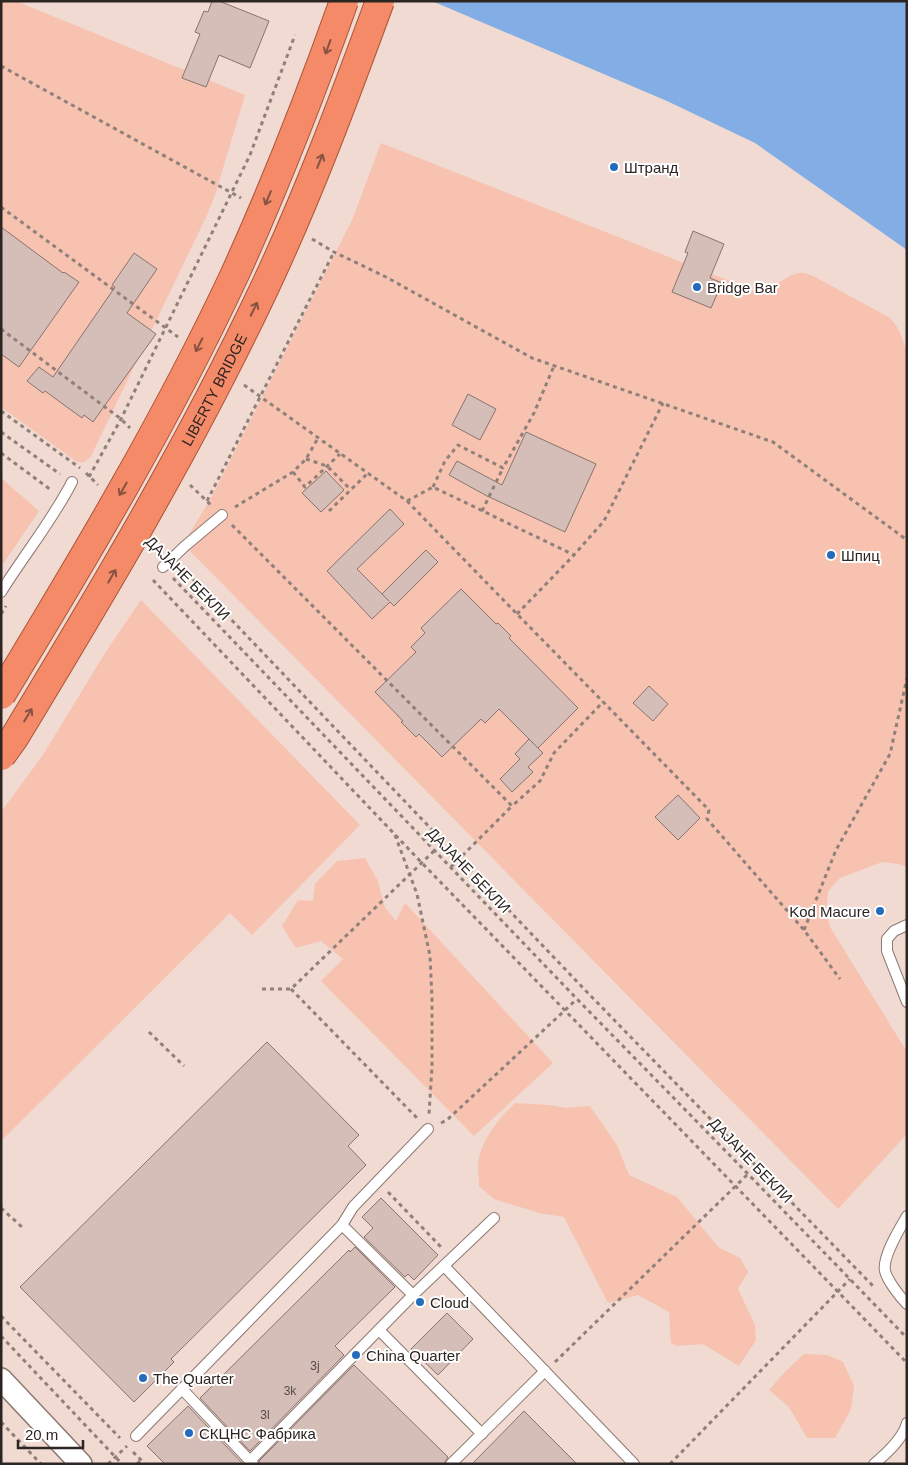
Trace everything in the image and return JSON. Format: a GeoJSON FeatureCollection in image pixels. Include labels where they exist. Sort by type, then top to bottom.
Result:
{"type":"FeatureCollection","features":[{"type":"Feature","properties":{"kind":"highway"},"geometry":{"type":"LineString","coordinates":[[1,695],[81,563],[156,431],[210,324],[238,267],[283,164],[308,102],[344,1]]}},
{"type":"Feature","properties":{"kind":"highway","name":"LIBERTY BRIDGE"},"geometry":{"type":"LineString","coordinates":[[1,756],[14,738],[110,579],[185,446],[236,346],[264,289],[314,175],[380,1]]}},
{"type":"Feature","properties":{"kind":"street"},"geometry":{"type":"LineString","coordinates":[[1,1379],[81,1464]]}},
{"type":"Feature","properties":{"kind":"lane"},"geometry":{"type":"LineString","coordinates":[[1,592],[64,498],[72,482]]}},
{"type":"Feature","properties":{"kind":"lane"},"geometry":{"type":"LineString","coordinates":[[163,567],[222,515]]}},
{"type":"Feature","properties":{"kind":"lane"},"geometry":{"type":"LineString","coordinates":[[907,925],[894,931],[887,939],[887,951],[907,1002]]}},
{"type":"Feature","properties":{"kind":"lane"},"geometry":{"type":"LineString","coordinates":[[136,1436],[342,1225],[352,1207],[428,1129]]}},
{"type":"Feature","properties":{"kind":"lane"},"geometry":{"type":"LineString","coordinates":[[907,1216],[885,1258],[885,1271],[896,1291],[907,1304]]}},
{"type":"Feature","properties":{"kind":"lane"},"geometry":{"type":"LineString","coordinates":[[182,1389],[251,1462],[413,1295],[494,1218]]}},
{"type":"Feature","properties":{"kind":"lane"},"geometry":{"type":"LineString","coordinates":[[342,1225],[413,1295]]}},
{"type":"Feature","properties":{"kind":"lane"},"geometry":{"type":"LineString","coordinates":[[444,1266],[634,1464]]}},
{"type":"Feature","properties":{"kind":"lane"},"geometry":{"type":"LineString","coordinates":[[379,1330],[482,1434]]}},
{"type":"Feature","properties":{"kind":"lane"},"geometry":{"type":"LineString","coordinates":[[451,1464],[545,1371]]}},
{"type":"Feature","properties":{"kind":"lane"},"geometry":{"type":"LineString","coordinates":[[874,1464],[885,1455],[898,1439],[907,1423]]}},
{"type":"Feature","properties":{"kind":"path"},"geometry":{"type":"LineString","coordinates":[[1,432],[72,482],[80,490],[90,476],[121,419],[250,155],[295,35]]}},
{"type":"Feature","properties":{"kind":"path"},"geometry":{"type":"LineString","coordinates":[[1,66],[249,202]]}},
{"type":"Feature","properties":{"kind":"path"},"geometry":{"type":"LineString","coordinates":[[1,207],[166,328]]}},
{"type":"Feature","properties":{"kind":"path"},"geometry":{"type":"LineString","coordinates":[[309,237],[334,252],[386,277],[532,358],[773,442],[907,540]]}},
{"type":"Feature","properties":{"kind":"path"},"geometry":{"type":"LineString","coordinates":[[207,501],[334,252]]}},
{"type":"Feature","properties":{"kind":"path"},"geometry":{"type":"LineString","coordinates":[[1,329],[121,419],[135,433]]}},
{"type":"Feature","properties":{"kind":"path"},"geometry":{"type":"LineString","coordinates":[[482,511],[503,468],[534,413],[554,366]]}},
{"type":"Feature","properties":{"kind":"path"},"geometry":{"type":"LineString","coordinates":[[260,397],[407,501],[709,810],[707,819],[804,930],[840,979]]}},
{"type":"Feature","properties":{"kind":"path"},"geometry":{"type":"LineString","coordinates":[[517,614],[604,521],[662,403]]}},
{"type":"Feature","properties":{"kind":"path"},"geometry":{"type":"LineString","coordinates":[[1,411],[72,461],[103,490]]}},
{"type":"Feature","properties":{"kind":"path"},"geometry":{"type":"LineString","coordinates":[[222,515],[293,472],[306,459],[318,438]]}},
{"type":"Feature","properties":{"kind":"path"},"geometry":{"type":"LineString","coordinates":[[407,501],[433,487],[445,461],[458,445],[503,468]]}},
{"type":"Feature","properties":{"kind":"path"},"geometry":{"type":"LineString","coordinates":[[1,453],[64,498]]}},
{"type":"Feature","properties":{"kind":"path"},"geometry":{"type":"LineString","coordinates":[[293,472],[305,487],[340,454]]}},
{"type":"Feature","properties":{"kind":"path"},"geometry":{"type":"LineString","coordinates":[[306,459],[327,466],[351,490]]}},
{"type":"Feature","properties":{"kind":"path"},"geometry":{"type":"LineString","coordinates":[[329,511],[368,473]]}},
{"type":"Feature","properties":{"kind":"path"},"geometry":{"type":"LineString","coordinates":[[185,480],[512,806]]}},
{"type":"Feature","properties":{"kind":"path"},"geometry":{"type":"LineString","coordinates":[[433,487],[574,555]]}},
{"type":"Feature","properties":{"kind":"path"},"geometry":{"type":"LineString","coordinates":[[172,558],[459,859],[879,1293]]}},
{"type":"Feature","properties":{"kind":"path","name":"ДАЈАНЕ БЕКЛИ"},"geometry":{"type":"LineString","coordinates":[[163,567],[577,999],[907,1338]]}},
{"type":"Feature","properties":{"kind":"path"},"geometry":{"type":"LineString","coordinates":[[146,574],[564,1011],[907,1363]]}},
{"type":"Feature","properties":{"kind":"path"},"geometry":{"type":"LineString","coordinates":[[1,614],[10,600]]}},
{"type":"Feature","properties":{"kind":"path"},"geometry":{"type":"LineString","coordinates":[[804,930],[836,850],[890,754],[907,678]]}},
{"type":"Feature","properties":{"kind":"path"},"geometry":{"type":"LineString","coordinates":[[451,867],[540,781],[554,753],[603,702]]}},
{"type":"Feature","properties":{"kind":"path"},"geometry":{"type":"LineString","coordinates":[[395,834],[417,894],[430,956],[432,1057],[428,1129]]}},
{"type":"Feature","properties":{"kind":"path"},"geometry":{"type":"LineString","coordinates":[[291,989],[435,850]]}},
{"type":"Feature","properties":{"kind":"path"},"geometry":{"type":"LineString","coordinates":[[262,988],[291,989],[428,1129]]}},
{"type":"Feature","properties":{"kind":"path"},"geometry":{"type":"LineString","coordinates":[[447,1120],[577,999]]}},
{"type":"Feature","properties":{"kind":"path"},"geometry":{"type":"LineString","coordinates":[[149,1032],[184,1066]]}},
{"type":"Feature","properties":{"kind":"path"},"geometry":{"type":"LineString","coordinates":[[545,1371],[748,1174]]}},
{"type":"Feature","properties":{"kind":"path"},"geometry":{"type":"LineString","coordinates":[[377,1182],[452,1258]]}},
{"type":"Feature","properties":{"kind":"path"},"geometry":{"type":"LineString","coordinates":[[1,1208],[22,1227]]}},
{"type":"Feature","properties":{"kind":"path"},"geometry":{"type":"LineString","coordinates":[[670,1464],[850,1279]]}},
{"type":"Feature","properties":{"kind":"path"},"geometry":{"type":"LineString","coordinates":[[1,1316],[120,1439]]}},
{"type":"Feature","properties":{"kind":"path"},"geometry":{"type":"LineString","coordinates":[[1,1336],[122,1464]]}},
{"type":"Feature","properties":{"kind":"path"},"geometry":{"type":"LineString","coordinates":[[1,1422],[41,1464]]}},
{"type":"Feature","properties":{"kind":"path"},"geometry":{"type":"LineString","coordinates":[[108,1464],[136,1436]]}},
{"type":"Feature","properties":{"kind":"path"},"geometry":{"type":"LineString","coordinates":[[127,1446],[145,1464]]}},
{"type":"Feature","properties":{"kind":"path"},"geometry":{"type":"LineString","coordinates":[[137,1464],[141,1460]]}},
{"type":"Feature","properties":{"kind":"shaded area"},"geometry":{"type":"Polygon","coordinates":[[[1,1],[16,1],[245,95],[215,195],[207,215],[93,452],[85,462],[77,462],[1,407],[1,1]]]}},
{"type":"Feature","properties":{"kind":"shaded area"},"geometry":{"type":"Polygon","coordinates":[[[381,143],[752,290],[768,288],[799,273],[808,274],[890,318],[901,334],[907,354],[907,867],[882,862],[840,878],[828,891],[826,912],[830,927],[907,1052],[907,1134],[838,1209],[183,544],[210,500],[353,218],[381,143]]]}},
{"type":"Feature","properties":{"kind":"shaded area"},"geometry":{"type":"Polygon","coordinates":[[[1,478],[39,511],[1,567],[1,478]]]}},
{"type":"Feature","properties":{"kind":"shaded area"},"geometry":{"type":"Polygon","coordinates":[[[141,600],[360,825],[252,935],[230,913],[1,1141],[1,812],[43,755],[105,653],[141,600]]]}},
{"type":"Feature","properties":{"kind":"shaded area"},"geometry":{"type":"Polygon","coordinates":[[[365,858],[378,881],[385,908],[396,921],[405,903],[553,1063],[474,1136],[321,981],[343,959],[321,941],[296,948],[282,926],[298,900],[313,901],[315,884],[337,861],[365,858]]]}},
{"type":"Feature","properties":{"kind":"shaded area"},"geometry":{"type":"Polygon","coordinates":[[[515,1103],[566,1108],[590,1106],[617,1145],[629,1175],[677,1197],[718,1247],[740,1258],[748,1272],[738,1289],[755,1325],[756,1340],[739,1366],[703,1344],[677,1346],[671,1343],[669,1312],[638,1295],[608,1303],[564,1217],[539,1213],[494,1199],[479,1186],[478,1161],[484,1143],[498,1121],[515,1103]]]}},
{"type":"Feature","properties":{"kind":"shaded area"},"geometry":{"type":"Polygon","coordinates":[[[804,1354],[827,1355],[843,1362],[854,1386],[851,1409],[835,1438],[807,1438],[789,1407],[769,1390],[804,1354]]]}},
{"type":"Feature","properties":{"kind":"water"},"geometry":{"type":"Polygon","coordinates":[[[432,1],[907,1],[907,250],[755,143],[667,101],[432,1]]]}},
{"type":"Feature","properties":{"kind":"building"},"geometry":{"type":"Polygon","coordinates":[[[212,1],[219,1],[269,21],[250,68],[219,55],[206,87],[182,78],[200,34],[195,32],[204,11],[208,12],[212,1]]]}},
{"type":"Feature","properties":{"kind":"building"},"geometry":{"type":"Polygon","coordinates":[[[1,227],[63,273],[79,282],[19,367],[1,354],[1,227]]]}},
{"type":"Feature","properties":{"kind":"building"},"geometry":{"type":"Polygon","coordinates":[[[693,231],[724,244],[710,278],[722,283],[711,308],[672,292],[688,253],[685,252],[693,231]]]}},
{"type":"Feature","properties":{"kind":"building"},"geometry":{"type":"Polygon","coordinates":[[[134,253],[157,269],[127,313],[156,334],[93,422],[84,415],[82,418],[45,391],[43,393],[27,381],[39,367],[53,377],[115,287],[112,285],[134,253]]]}},
{"type":"Feature","properties":{"kind":"building"},"geometry":{"type":"Polygon","coordinates":[[[468,394],[496,409],[480,440],[452,425],[468,394]]]}},
{"type":"Feature","properties":{"kind":"building"},"geometry":{"type":"Polygon","coordinates":[[[526,432],[596,464],[565,532],[487,496],[449,475],[457,461],[502,485],[526,432]]]}},
{"type":"Feature","properties":{"kind":"building"},"geometry":{"type":"Polygon","coordinates":[[[326,471],[344,490],[321,512],[302,493],[326,471]]]}},
{"type":"Feature","properties":{"kind":"building"},"geometry":{"type":"Polygon","coordinates":[[[390,509],[404,524],[357,569],[382,594],[426,550],[438,562],[394,606],[390,602],[372,619],[327,571],[390,509]]]}},
{"type":"Feature","properties":{"kind":"building"},"geometry":{"type":"Polygon","coordinates":[[[461,589],[496,624],[498,623],[511,636],[509,638],[578,708],[538,748],[499,709],[485,723],[481,719],[442,757],[419,734],[416,737],[375,692],[416,652],[411,647],[425,633],[421,628],[461,589]]]}},
{"type":"Feature","properties":{"kind":"building"},"geometry":{"type":"Polygon","coordinates":[[[649,686],[668,704],[653,721],[633,703],[649,686]]]}},
{"type":"Feature","properties":{"kind":"building"},"geometry":{"type":"Polygon","coordinates":[[[529,739],[543,753],[528,767],[533,772],[512,792],[500,779],[520,759],[515,754],[529,739]]]}},
{"type":"Feature","properties":{"kind":"building"},"geometry":{"type":"Polygon","coordinates":[[[678,795],[700,818],[678,840],[655,817],[678,795]]]}},
{"type":"Feature","properties":{"kind":"building"},"geometry":{"type":"Polygon","coordinates":[[[267,1042],[359,1135],[348,1146],[366,1165],[171,1359],[174,1362],[134,1402],[20,1287],[267,1042]]]}},
{"type":"Feature","properties":{"kind":"building"},"geometry":{"type":"Polygon","coordinates":[[[381,1198],[438,1255],[414,1280],[408,1274],[405,1277],[364,1237],[373,1228],[362,1217],[381,1198]]]}},
{"type":"Feature","properties":{"kind":"building"},"geometry":{"type":"Polygon","coordinates":[[[355,1247],[395,1287],[335,1346],[344,1355],[250,1451],[200,1398],[349,1250],[350,1252],[355,1247]]]}},
{"type":"Feature","properties":{"kind":"building"},"geometry":{"type":"Polygon","coordinates":[[[447,1313],[473,1339],[438,1375],[411,1349],[447,1313]]]}},
{"type":"Feature","properties":{"kind":"building"},"geometry":{"type":"Polygon","coordinates":[[[354,1365],[448,1457],[444,1464],[260,1464],[259,1461],[354,1365]]]}},
{"type":"Feature","properties":{"kind":"building","name":"СКЦНС Фабрика"},"geometry":{"type":"Polygon","coordinates":[[[188,1406],[243,1464],[165,1464],[147,1446],[188,1406]]]}},
{"type":"Feature","properties":{"kind":"building"},"geometry":{"type":"Polygon","coordinates":[[[524,1411],[577,1464],[472,1464],[524,1411]]]}},
{"type":"Feature","properties":{"kind":"place","name":"Штранд"},"geometry":{"type":"Point","coordinates":[614,167]}},
{"type":"Feature","properties":{"kind":"place","name":"Bridge Bar"},"geometry":{"type":"Point","coordinates":[697,287]}},
{"type":"Feature","properties":{"kind":"place","name":"Шпиц"},"geometry":{"type":"Point","coordinates":[831,555]}},
{"type":"Feature","properties":{"kind":"place","name":"Kod Macure"},"geometry":{"type":"Point","coordinates":[880,911]}},
{"type":"Feature","properties":{"kind":"place","name":"Cloud"},"geometry":{"type":"Point","coordinates":[420,1302]}},
{"type":"Feature","properties":{"kind":"place","name":"China Quarter"},"geometry":{"type":"Point","coordinates":[356,1355]}},
{"type":"Feature","properties":{"kind":"place","name":"The Quarter"},"geometry":{"type":"Point","coordinates":[143,1378]}},
{"type":"Feature","properties":{"kind":"place","name":"СКЦНС Фабрика"},"geometry":{"type":"Point","coordinates":[189,1433]}}]}
